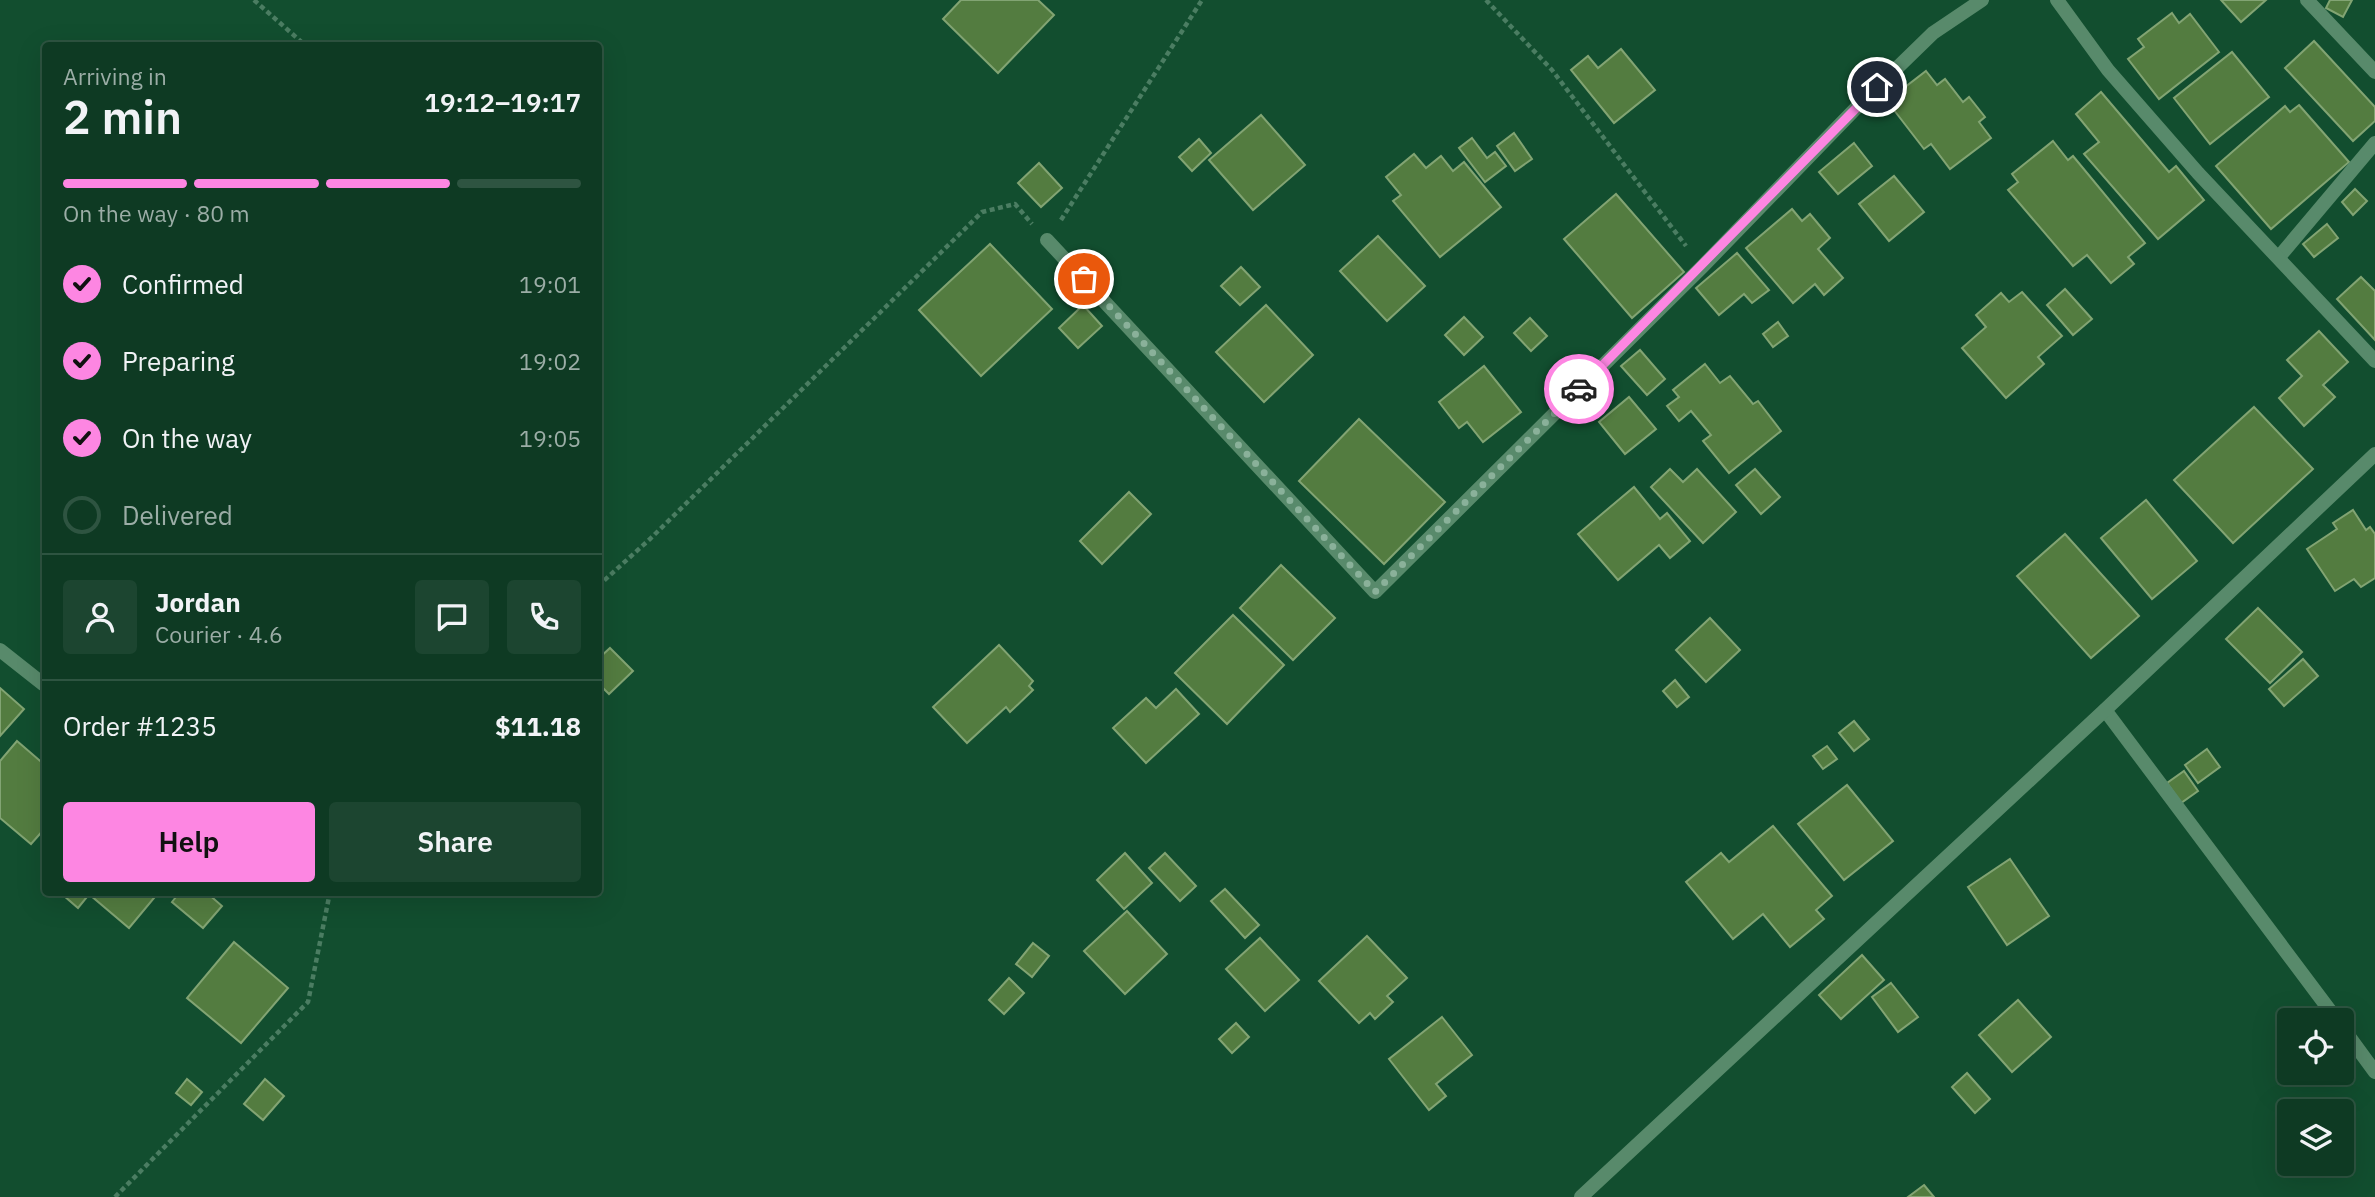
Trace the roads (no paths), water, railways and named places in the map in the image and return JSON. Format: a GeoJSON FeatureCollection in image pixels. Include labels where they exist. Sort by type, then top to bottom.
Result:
{"type":"FeatureCollection","features":[{"type":"Feature","properties":{"kind":"street"},"geometry":{"type":"LineString","coordinates":[[1047,240],[1375,592],[1702,267],[1859,105],[1933,33],[1982,0]]}},
{"type":"Feature","properties":{"kind":"street"},"geometry":{"type":"LineString","coordinates":[[2057,0],[2108,70],[2198,173],[2375,361]]}},
{"type":"Feature","properties":{"kind":"street"},"geometry":{"type":"LineString","coordinates":[[2308,0],[2375,72]]}},
{"type":"Feature","properties":{"kind":"street"},"geometry":{"type":"LineString","coordinates":[[2279,257],[2375,143]]}},
{"type":"Feature","properties":{"kind":"street"},"geometry":{"type":"LineString","coordinates":[[1581,1197],[2105,710],[2375,454]]}},
{"type":"Feature","properties":{"kind":"street"},"geometry":{"type":"LineString","coordinates":[[0,650],[42,683]]}},
{"type":"Feature","properties":{"kind":"street"},"geometry":{"type":"LineString","coordinates":[[2105,710],[2328,1008]]}},
{"type":"Feature","properties":{"kind":"street"},"geometry":{"type":"LineString","coordinates":[[2354,1043],[2375,1072]]}}]}
